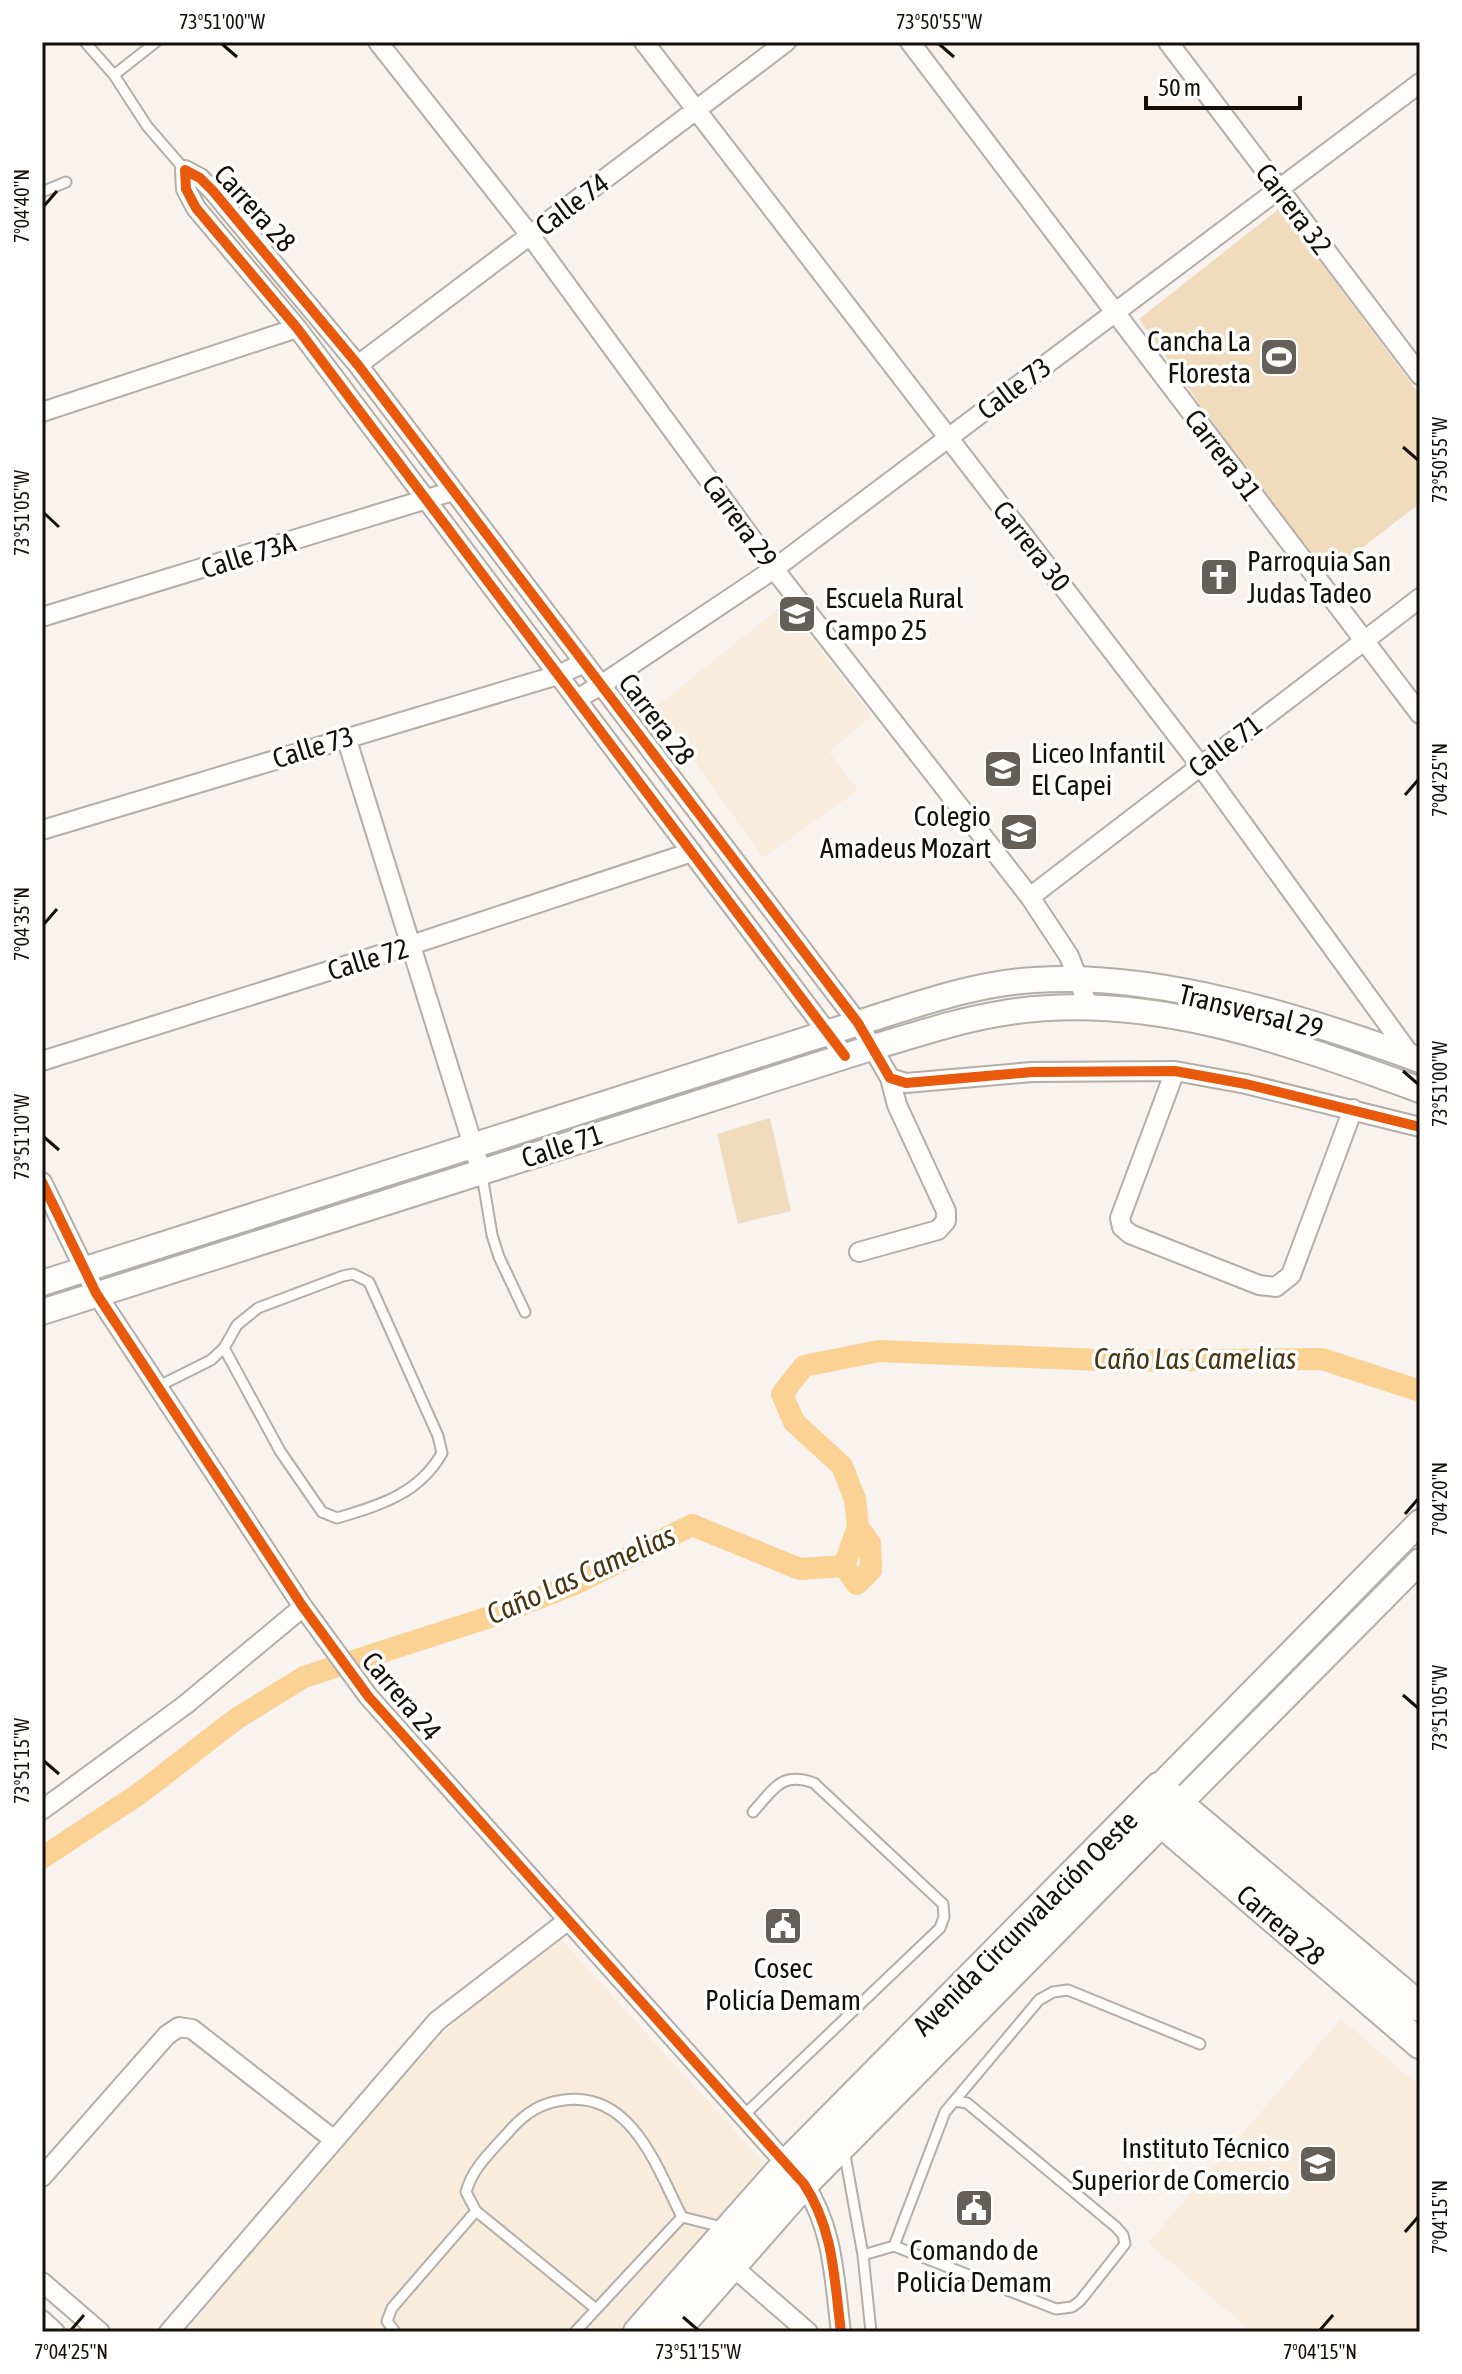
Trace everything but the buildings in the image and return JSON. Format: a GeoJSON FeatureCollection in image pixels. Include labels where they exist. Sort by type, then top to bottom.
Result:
{"type":"FeatureCollection","features":[{"type":"Feature","properties":{"kind":"main road","name":"Calle 71"},"geometry":{"type":"LineString","coordinates":[[42,1283],[858,1023],[993,985],[1036,980],[1079,980]]}},
{"type":"Feature","properties":{"kind":"main road","name":"Transversal 29"},"geometry":{"type":"LineString","coordinates":[[1079,980],[1203,996],[1271,1012],[1416,1058]]}},
{"type":"Feature","properties":{"kind":"main road","name":"Calle 71"},"geometry":{"type":"LineString","coordinates":[[42,1312],[874,1047],[999,1014],[1089,1008]]}},
{"type":"Feature","properties":{"kind":"main road","name":"Transversal 29"},"geometry":{"type":"LineString","coordinates":[[1089,1008],[1184,1019],[1250,1034],[1420,1090]]}},
{"type":"Feature","properties":{"kind":"main road","name":"Avenida Circunvalación Oeste"},"geometry":{"type":"LineString","coordinates":[[674,2332],[732,2266],[795,2174],[843,2144],[1420,1522]]}},
{"type":"Feature","properties":{"kind":"main road","name":"Avenida Circunvalación Oeste"},"geometry":{"type":"LineString","coordinates":[[638,2332],[728,2229],[795,2174],[1160,1805],[1420,1561]]}},
{"type":"Feature","properties":{"kind":"main road","name":"Carrera 28"},"geometry":{"type":"LineString","coordinates":[[1160,1805],[1420,2007]]}},
{"type":"Feature","properties":{"kind":"main road","name":"Carrera 28"},"geometry":{"type":"LineString","coordinates":[[1160,1805],[1420,2044]]}},
{"type":"Feature","properties":{"kind":"street","name":"Carrera 29"},"geometry":{"type":"LineString","coordinates":[[378,42],[530,235],[774,569],[1030,897],[1069,956],[1089,1008]]}},
{"type":"Feature","properties":{"kind":"street","name":"Carrera 30"},"geometry":{"type":"LineString","coordinates":[[644,42],[1200,765],[1416,1058]]}},
{"type":"Feature","properties":{"kind":"street","name":"Calle 74"},"geometry":{"type":"LineString","coordinates":[[358,365],[786,42]]}},
{"type":"Feature","properties":{"kind":"street","name":"Carrera 31"},"geometry":{"type":"LineString","coordinates":[[910,42],[1420,714]]}},
{"type":"Feature","properties":{"kind":"street","name":"Carrera 32"},"geometry":{"type":"LineString","coordinates":[[1168,42],[1420,375]]}},
{"type":"Feature","properties":{"kind":"street","name":"Calle 73"},"geometry":{"type":"LineString","coordinates":[[577,699],[774,569],[1420,83]]}},
{"type":"Feature","properties":{"kind":"street","name":"Carrera 28"},"geometry":{"type":"LineString","coordinates":[[185,170],[186,189],[196,208],[297,328],[845,1056]]}},
{"type":"Feature","properties":{"kind":"street","name":"Carrera 28"},"geometry":{"type":"LineString","coordinates":[[185,170],[200,178],[213,191],[358,365],[874,1047],[946,1211],[946,1221],[938,1230],[859,1252]]}},
{"type":"Feature","properties":{"kind":"street"},"geometry":{"type":"LineString","coordinates":[[42,412],[297,328]]}},
{"type":"Feature","properties":{"kind":"street","name":"Calle 73A"},"geometry":{"type":"LineString","coordinates":[[42,617],[453,491]]}},
{"type":"Feature","properties":{"kind":"street","name":"Calle 71"},"geometry":{"type":"LineString","coordinates":[[1030,897],[1420,598]]}},
{"type":"Feature","properties":{"kind":"street","name":"Calle 73"},"geometry":{"type":"LineString","coordinates":[[42,830],[558,675],[584,663]]}},
{"type":"Feature","properties":{"kind":"street"},"geometry":{"type":"LineString","coordinates":[[346,737],[481,1171]]}},
{"type":"Feature","properties":{"kind":"street","name":"Calle 72"},"geometry":{"type":"LineString","coordinates":[[42,1061],[411,945],[692,852]]}},
{"type":"Feature","properties":{"kind":"street"},"geometry":{"type":"LineString","coordinates":[[1175,1071],[1120,1218],[1122,1227],[1130,1234],[1259,1285],[1276,1287],[1291,1275],[1353,1109]]}},
{"type":"Feature","properties":{"kind":"street"},"geometry":{"type":"LineString","coordinates":[[890,1078],[906,1083],[1032,1072],[1175,1071],[1353,1109],[1420,1127]]}},
{"type":"Feature","properties":{"kind":"street","name":"Carrera 24"},"geometry":{"type":"LineString","coordinates":[[42,1182],[96,1293],[325,1640],[368,1696],[795,2174],[818,2206],[828,2231],[841,2332]]}},
{"type":"Feature","properties":{"kind":"street"},"geometry":{"type":"LineString","coordinates":[[42,1810],[185,1705],[303,1607]]}},
{"type":"Feature","properties":{"kind":"street"},"geometry":{"type":"LineString","coordinates":[[169,2332],[437,2021],[567,1921]]}},
{"type":"Feature","properties":{"kind":"street"},"geometry":{"type":"LineString","coordinates":[[42,2177],[167,2035],[179,2027],[192,2029],[333,2139]]}},
{"type":"Feature","properties":{"kind":"street"},"geometry":{"type":"LineString","coordinates":[[732,2266],[808,2332]]}},
{"type":"Feature","properties":{"kind":"street"},"geometry":{"type":"LineString","coordinates":[[42,2282],[100,2332]]}},
{"type":"Feature","properties":{"kind":"street"},"geometry":{"type":"LineString","coordinates":[[42,2320],[55,2332]]}},
{"type":"Feature","properties":{"kind":"lane"},"geometry":{"type":"LineString","coordinates":[[85,42],[114,75],[147,126],[185,170]]}},
{"type":"Feature","properties":{"kind":"lane"},"geometry":{"type":"LineString","coordinates":[[114,75],[156,42]]}},
{"type":"Feature","properties":{"kind":"lane"},"geometry":{"type":"LineString","coordinates":[[42,192],[66,182]]}},
{"type":"Feature","properties":{"kind":"lane"},"geometry":{"type":"LineString","coordinates":[[481,1171],[492,1235],[525,1312]]}},
{"type":"Feature","properties":{"kind":"lane"},"geometry":{"type":"LineString","coordinates":[[157,1387],[211,1360],[224,1348],[237,1325],[258,1308],[343,1276],[361,1277],[369,1282],[438,1436],[442,1453],[434,1468],[410,1490],[337,1518],[322,1512],[280,1451],[224,1348]]}},
{"type":"Feature","properties":{"kind":"lane"},"geometry":{"type":"LineString","coordinates":[[743,2116],[940,1928],[944,1917],[943,1904],[814,1783],[797,1777],[780,1781],[753,1812]]}},
{"type":"Feature","properties":{"kind":"lane"},"geometry":{"type":"LineString","coordinates":[[894,2246],[945,2112],[1039,2000],[1053,1992],[1068,1990],[1200,2044]]}},
{"type":"Feature","properties":{"kind":"lane"},"geometry":{"type":"LineString","coordinates":[[596,2309],[476,2211],[466,2192],[470,2175],[526,2113],[550,2102],[574,2098],[603,2105],[620,2115],[641,2137],[682,2217],[728,2229]]}},
{"type":"Feature","properties":{"kind":"lane"},"geometry":{"type":"LineString","coordinates":[[863,2255],[894,2246],[1056,2309],[1072,2307],[1080,2301],[1125,2244],[1123,2235],[1116,2227],[967,2103],[954,2101]]}},
{"type":"Feature","properties":{"kind":"lane"},"geometry":{"type":"LineString","coordinates":[[843,2144],[863,2255],[871,2332]]}},
{"type":"Feature","properties":{"kind":"lane"},"geometry":{"type":"LineString","coordinates":[[395,2332],[387,2321],[392,2308],[476,2211]]}},
{"type":"Feature","properties":{"kind":"lane"},"geometry":{"type":"LineString","coordinates":[[575,2332],[682,2217]]}},
{"type":"Feature","properties":{"kind":"shaded area","name":"Cancha La Floresta"},"geometry":{"type":"Polygon","coordinates":[[[1280,208],[1420,395],[1420,503],[1323,578],[1139,319],[1280,208]]]}},
{"type":"Feature","properties":{"kind":"shaded area"},"geometry":{"type":"Polygon","coordinates":[[[784,604],[872,716],[829,752],[858,790],[763,858],[656,707],[784,604]]]}},
{"type":"Feature","properties":{"kind":"shaded area"},"geometry":{"type":"Polygon","coordinates":[[[770,1118],[791,1211],[738,1224],[717,1134],[770,1118]]]}},
{"type":"Feature","properties":{"kind":"shaded area"},"geometry":{"type":"Polygon","coordinates":[[[559,1937],[765,2164],[619,2332],[185,2332],[351,2133],[451,2025],[559,1937]]]}},
{"type":"Feature","properties":{"kind":"shaded area","name":"Instituto Técnico Superior de Comercio"},"geometry":{"type":"Polygon","coordinates":[[[1341,2019],[1420,2086],[1420,2332],[1252,2332],[1148,2243],[1341,2019]]]}},
{"type":"Feature","properties":{"kind":"waterway","name":"Caño Las Camelias"},"geometry":{"type":"LineString","coordinates":[[42,1858],[139,1794],[236,1719],[304,1677],[499,1614],[577,1583],[692,1525],[800,1569],[844,1566],[858,1527],[855,1499],[842,1466],[794,1422],[782,1394],[804,1366],[879,1351],[1124,1361],[1322,1359],[1420,1391]]}},
{"type":"Feature","properties":{"kind":"waterway"},"geometry":{"type":"LineString","coordinates":[[844,1566],[857,1584],[871,1570],[870,1543],[858,1527]]}},
{"type":"Feature","properties":{"kind":"cycle path"},"geometry":{"type":"LineString","coordinates":[[845,1056],[297,328],[196,208],[186,189],[185,170],[200,178],[213,191],[358,365],[858,1023],[890,1078],[906,1083],[1032,1072],[1175,1071],[1246,1084],[1420,1127]]}},
{"type":"Feature","properties":{"kind":"cycle path"},"geometry":{"type":"LineString","coordinates":[[42,1182],[96,1293],[303,1607],[368,1696],[804,2184],[814,2201],[827,2237],[841,2332]]}},
{"type":"Feature","properties":{"kind":"place","name":"Cancha La Floresta"},"geometry":{"type":"Point","coordinates":[1279,357]}},
{"type":"Feature","properties":{"kind":"place","name":"Parroquia San Judas Tadeo"},"geometry":{"type":"Point","coordinates":[1219,577]}},
{"type":"Feature","properties":{"kind":"place","name":"Escuela Rural Campo 25"},"geometry":{"type":"Point","coordinates":[797,614]}},
{"type":"Feature","properties":{"kind":"place","name":"Liceo Infantil El Capei"},"geometry":{"type":"Point","coordinates":[1003,769]}},
{"type":"Feature","properties":{"kind":"place","name":"Colegio Amadeus Mozart"},"geometry":{"type":"Point","coordinates":[1019,832]}},
{"type":"Feature","properties":{"kind":"place","name":"Cosec Policía Demam"},"geometry":{"type":"Point","coordinates":[783,1926]}},
{"type":"Feature","properties":{"kind":"place","name":"Instituto Técnico Superior de Comercio"},"geometry":{"type":"Point","coordinates":[1318,2164]}},
{"type":"Feature","properties":{"kind":"place","name":"Comando de Policía Demam"},"geometry":{"type":"Point","coordinates":[974,2208]}}]}
